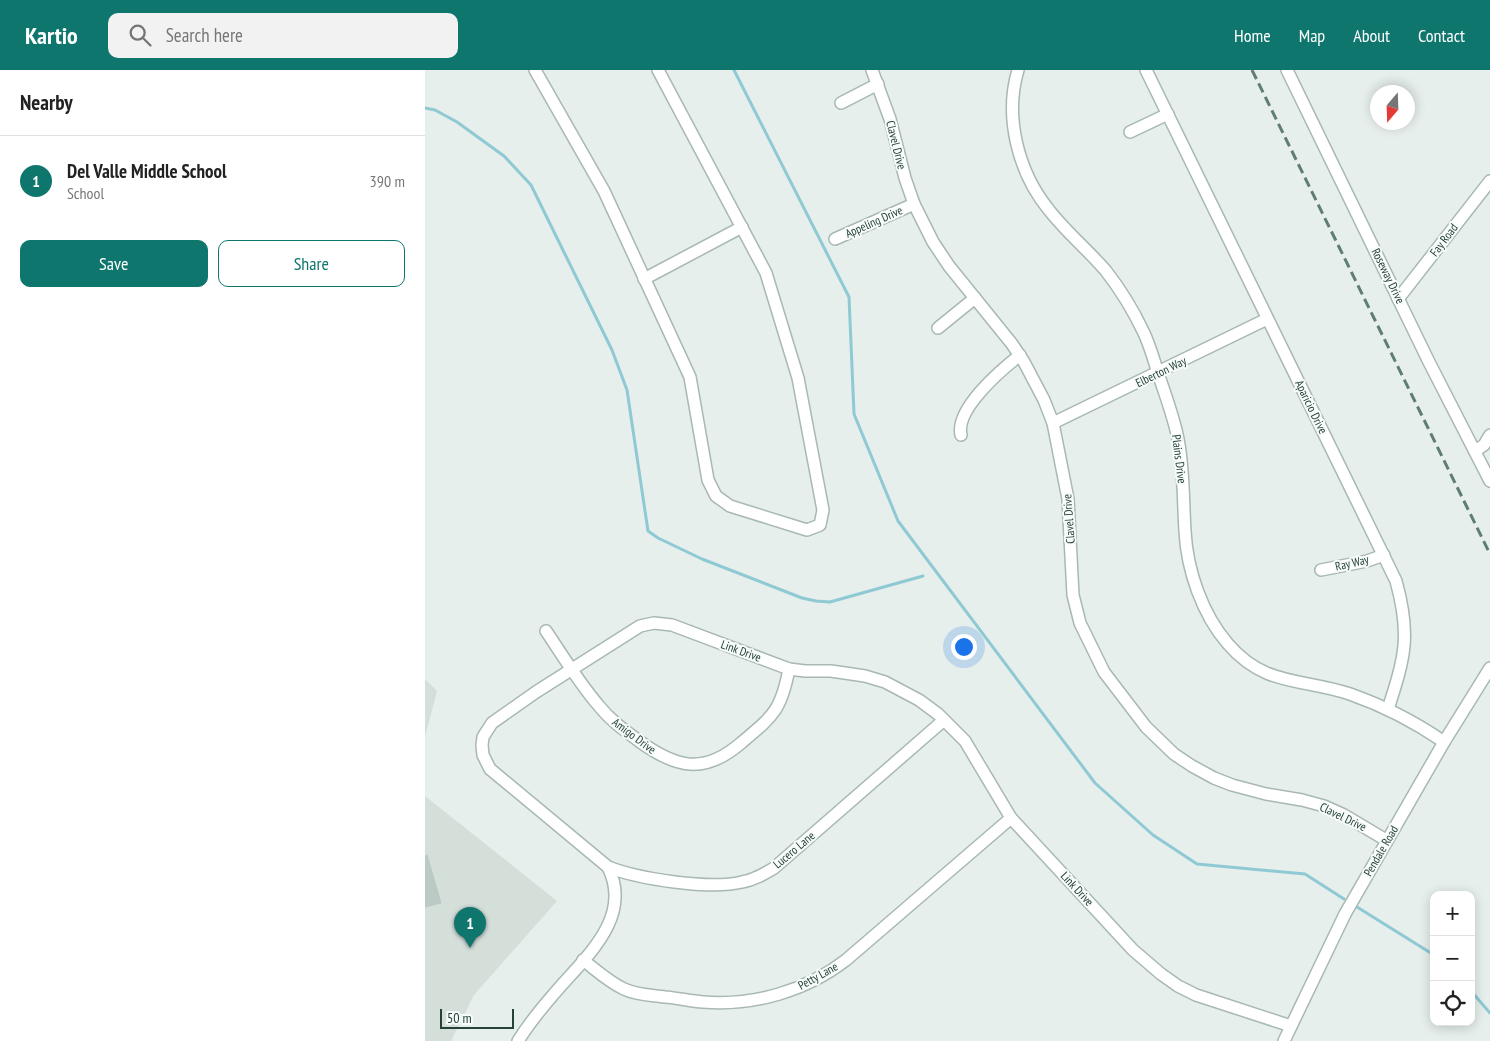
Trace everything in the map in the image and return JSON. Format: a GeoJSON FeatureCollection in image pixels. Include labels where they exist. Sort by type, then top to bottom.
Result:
{"type":"FeatureCollection","features":[{"type":"Feature","properties":{"kind":"street"},"geometry":{"type":"LineString","coordinates":[[535,70],[604,192],[690,377],[708,480],[716,496],[730,506],[807,530],[820,525],[823,510],[798,378],[766,273],[658,70]]}},
{"type":"Feature","properties":{"kind":"street","name":"Clavel Drive"},"geometry":{"type":"LineString","coordinates":[[872,70],[890,119],[905,178],[914,204],[933,242],[949,266],[1020,355],[1040,392],[1053,424],[1069,499],[1073,595],[1080,623],[1104,672],[1161,743],[1174,754],[1213,778],[1266,794],[1324,806],[1386,840]]}},
{"type":"Feature","properties":{"kind":"street","name":"Plains Drive"},"geometry":{"type":"LineString","coordinates":[[1019,70],[1015,81],[1013,99],[1014,131],[1029,181],[1050,212],[1089,252],[1122,294],[1143,331],[1158,372],[1178,438],[1185,532],[1193,578],[1215,627],[1237,654],[1265,673],[1292,682],[1350,694],[1412,721],[1444,742]]}},
{"type":"Feature","properties":{"kind":"street","name":"Aparicio Drive"},"geometry":{"type":"LineString","coordinates":[[1146,70],[1384,555],[1398,588],[1405,614],[1405,632],[1402,667],[1388,709]]}},
{"type":"Feature","properties":{"kind":"street","name":"Roseway Drive"},"geometry":{"type":"LineString","coordinates":[[1287,70],[1398,299],[1490,481]]}},
{"type":"Feature","properties":{"kind":"street"},"geometry":{"type":"LineString","coordinates":[[841,103],[877,84]]}},
{"type":"Feature","properties":{"kind":"street"},"geometry":{"type":"LineString","coordinates":[[1130,132],[1168,114]]}},
{"type":"Feature","properties":{"kind":"street","name":"Fay Road"},"geometry":{"type":"LineString","coordinates":[[1398,299],[1490,180]]}},
{"type":"Feature","properties":{"kind":"street","name":"Appeling Drive"},"geometry":{"type":"LineString","coordinates":[[835,239],[914,204]]}},
{"type":"Feature","properties":{"kind":"street"},"geometry":{"type":"LineString","coordinates":[[644,279],[742,227]]}},
{"type":"Feature","properties":{"kind":"street"},"geometry":{"type":"LineString","coordinates":[[938,328],[975,298]]}},
{"type":"Feature","properties":{"kind":"street","name":"Elberton Way"},"geometry":{"type":"LineString","coordinates":[[1053,424],[1267,318]]}},
{"type":"Feature","properties":{"kind":"street"},"geometry":{"type":"LineString","coordinates":[[961,435],[960,428],[964,414],[992,378],[1020,355]]}},
{"type":"Feature","properties":{"kind":"street"},"geometry":{"type":"LineString","coordinates":[[1475,451],[1484,445],[1490,435]]}},
{"type":"Feature","properties":{"kind":"street","name":"Ray Way"},"geometry":{"type":"LineString","coordinates":[[1321,570],[1367,561],[1384,555]]}},
{"type":"Feature","properties":{"kind":"street","name":"Link Drive"},"geometry":{"type":"LineString","coordinates":[[608,867],[496,776],[486,764],[483,755],[483,737],[492,723],[573,668],[640,626],[654,623],[672,625],[789,669],[831,671],[865,676],[885,682],[919,700],[944,720],[965,742],[973,752],[1011,818],[1133,950],[1161,974],[1178,986],[1196,995],[1291,1026]]}},
{"type":"Feature","properties":{"kind":"street","name":"Amigo Drive"},"geometry":{"type":"LineString","coordinates":[[546,631],[597,705],[609,718],[657,754],[668,760],[685,764],[708,762],[719,758],[732,751],[765,723],[780,704],[789,669]]}},
{"type":"Feature","properties":{"kind":"street","name":"Pendale Road"},"geometry":{"type":"LineString","coordinates":[[1284,1041],[1345,914],[1386,840],[1490,668]]}},
{"type":"Feature","properties":{"kind":"street","name":"Lucero Lane"},"geometry":{"type":"LineString","coordinates":[[608,867],[635,875],[711,886],[757,878],[774,868],[944,720]]}},
{"type":"Feature","properties":{"kind":"street","name":"Petty Lane"},"geometry":{"type":"LineString","coordinates":[[583,960],[608,979],[630,992],[703,1002],[754,999],[799,988],[831,971],[846,960],[1011,818]]}},
{"type":"Feature","properties":{"kind":"street"},"geometry":{"type":"LineString","coordinates":[[518,1041],[605,931],[614,910],[615,887],[608,867]]}},
{"type":"Feature","properties":{"kind":"shaded area"},"geometry":{"type":"Polygon","coordinates":[[[425,679],[437,691],[425,737],[425,679]]]}},
{"type":"Feature","properties":{"kind":"shaded area"},"geometry":{"type":"Polygon","coordinates":[[[425,796],[557,901],[474,995],[451,1041],[425,1041],[425,796]]]}},
{"type":"Feature","properties":{"kind":"building"},"geometry":{"type":"Polygon","coordinates":[[[427,855],[441,903],[425,907],[425,856],[427,855]]]}},
{"type":"Feature","properties":{"kind":"waterway"},"geometry":{"type":"LineString","coordinates":[[734,70],[849,297],[854,414],[898,521],[1095,783],[1153,835],[1197,864],[1305,874],[1344,899]]}},
{"type":"Feature","properties":{"kind":"waterway"},"geometry":{"type":"LineString","coordinates":[[425,108],[435,110],[457,122],[504,156],[531,185],[612,350],[627,390],[648,531],[658,538],[702,559],[802,598],[816,601],[830,602],[923,576]]}},
{"type":"Feature","properties":{"kind":"waterway"},"geometry":{"type":"LineString","coordinates":[[1357,907],[1430,953]]}},
{"type":"Feature","properties":{"kind":"waterway"},"geometry":{"type":"LineString","coordinates":[[1475,996],[1490,1013]]}},
{"type":"Feature","properties":{"kind":"railway"},"geometry":{"type":"LineString","coordinates":[[1252,70],[1490,554]]}},
{"type":"Feature","properties":{"kind":"place","name":"Del Valle Middle School"},"geometry":{"type":"Point","coordinates":[470,948]}}]}
